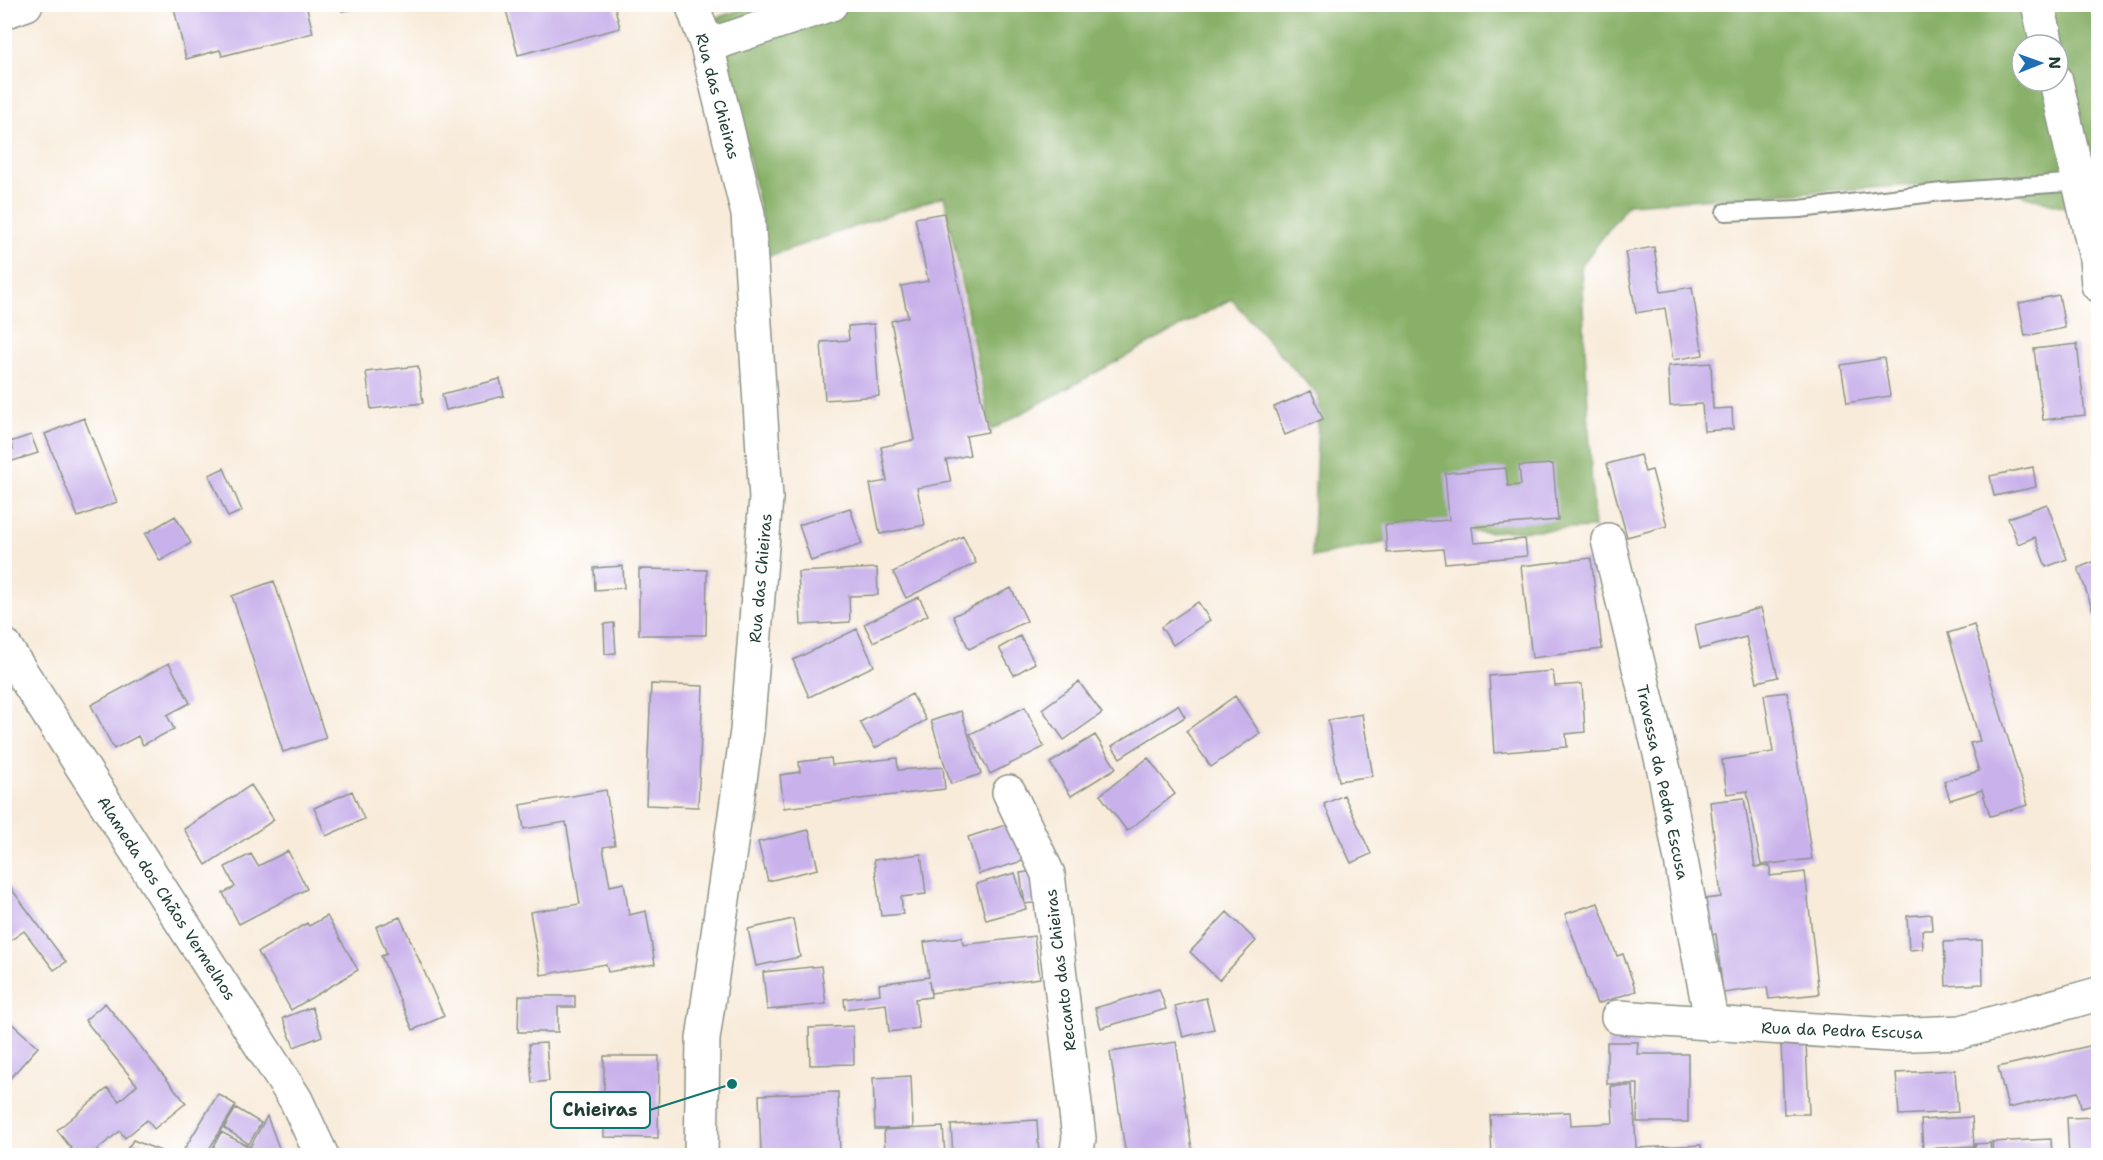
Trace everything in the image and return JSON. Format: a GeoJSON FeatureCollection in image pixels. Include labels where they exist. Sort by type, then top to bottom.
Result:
{"type":"FeatureCollection","features":[{"type":"Feature","properties":{"kind":"street"},"geometry":{"type":"LineString","coordinates":[[4,12],[26,4]]}},
{"type":"Feature","properties":{"kind":"street","name":"Rua das Chieiras"},"geometry":{"type":"LineString","coordinates":[[692,4],[707,46],[748,214],[766,498],[747,731],[703,1039],[701,1155]]}},
{"type":"Feature","properties":{"kind":"street"},"geometry":{"type":"LineString","coordinates":[[707,46],[831,4]]}},
{"type":"Feature","properties":{"kind":"street"},"geometry":{"type":"LineString","coordinates":[[2038,4],[2044,33]]}},
{"type":"Feature","properties":{"kind":"street"},"geometry":{"type":"LineString","coordinates":[[2059,93],[2096,258],[2098,285]]}},
{"type":"Feature","properties":{"kind":"street","name":"Travessa da Pedra Escusa"},"geometry":{"type":"LineString","coordinates":[[1608,540],[1664,770],[1712,1025]]}},
{"type":"Feature","properties":{"kind":"street","name":"Alameda dos Chãos Vermelhos"},"geometry":{"type":"LineString","coordinates":[[4,645],[296,1100],[322,1155]]}},
{"type":"Feature","properties":{"kind":"street","name":"Recanto das Chieiras"},"geometry":{"type":"LineString","coordinates":[[1009,792],[1048,874],[1079,1138],[1076,1155]]}},
{"type":"Feature","properties":{"kind":"street","name":"Rua da Pedra Escusa"},"geometry":{"type":"LineString","coordinates":[[1618,1017],[1891,1035],[1961,1032],[2098,994]]}},
{"type":"Feature","properties":{"kind":"lane"},"geometry":{"type":"LineString","coordinates":[[1725,212],[1800,209],[1942,192],[2079,182]]}},
{"type":"Feature","properties":{"kind":"green space"},"geometry":{"type":"Polygon","coordinates":[[[759,4],[2098,5],[2098,217],[1975,181],[1628,204],[1581,266],[1594,528],[1427,534],[1312,557],[1319,397],[1231,299],[991,430],[944,196],[769,256],[746,141],[712,19],[759,4]]]}},
{"type":"Feature","properties":{"kind":"building"},"geometry":{"type":"Polygon","coordinates":[[[173,4],[306,4],[313,33],[222,56],[220,50],[186,59],[173,4]]]}},
{"type":"Feature","properties":{"kind":"building"},"geometry":{"type":"Polygon","coordinates":[[[341,4],[366,4],[366,5],[342,11],[341,4]]]}},
{"type":"Feature","properties":{"kind":"building"},"geometry":{"type":"Polygon","coordinates":[[[528,4],[614,4],[620,28],[518,55],[506,10],[528,4]]]}},
{"type":"Feature","properties":{"kind":"building"},"geometry":{"type":"Polygon","coordinates":[[[944,213],[988,432],[966,436],[970,455],[946,460],[951,482],[917,488],[925,525],[880,534],[870,484],[887,481],[881,447],[914,440],[891,321],[908,317],[901,286],[928,281],[915,218],[944,213]]]}},
{"type":"Feature","properties":{"kind":"building"},"geometry":{"type":"Polygon","coordinates":[[[1654,247],[1661,292],[1692,287],[1703,355],[1673,360],[1665,308],[1636,313],[1625,252],[1654,247]]]}},
{"type":"Feature","properties":{"kind":"building"},"geometry":{"type":"Polygon","coordinates":[[[2059,295],[2065,328],[2025,336],[2019,303],[2059,295]]]}},
{"type":"Feature","properties":{"kind":"building"},"geometry":{"type":"Polygon","coordinates":[[[874,324],[879,396],[825,400],[821,342],[849,340],[848,326],[874,324]]]}},
{"type":"Feature","properties":{"kind":"building"},"geometry":{"type":"Polygon","coordinates":[[[2077,344],[2085,415],[2043,420],[2034,349],[2077,344]]]}},
{"type":"Feature","properties":{"kind":"building"},"geometry":{"type":"Polygon","coordinates":[[[1884,358],[1890,396],[1847,403],[1841,365],[1884,358]]]}},
{"type":"Feature","properties":{"kind":"building"},"geometry":{"type":"Polygon","coordinates":[[[1711,363],[1713,409],[1732,408],[1733,429],[1704,431],[1702,404],[1670,406],[1668,366],[1711,363]]]}},
{"type":"Feature","properties":{"kind":"building"},"geometry":{"type":"Polygon","coordinates":[[[418,366],[423,403],[371,409],[366,372],[418,366]]]}},
{"type":"Feature","properties":{"kind":"building"},"geometry":{"type":"Polygon","coordinates":[[[500,379],[504,396],[446,410],[442,394],[500,379]]]}},
{"type":"Feature","properties":{"kind":"building"},"geometry":{"type":"Polygon","coordinates":[[[1311,391],[1323,419],[1285,435],[1274,407],[1311,391]]]}},
{"type":"Feature","properties":{"kind":"building"},"geometry":{"type":"Polygon","coordinates":[[[84,418],[117,502],[78,517],[45,434],[84,418]]]}},
{"type":"Feature","properties":{"kind":"building"},"geometry":{"type":"Polygon","coordinates":[[[31,435],[38,453],[6,463],[4,452],[13,449],[10,442],[31,435]]]}},
{"type":"Feature","properties":{"kind":"building"},"geometry":{"type":"Polygon","coordinates":[[[1640,455],[1645,472],[1652,470],[1667,526],[1627,537],[1607,464],[1640,455]]]}},
{"type":"Feature","properties":{"kind":"building"},"geometry":{"type":"Polygon","coordinates":[[[1553,464],[1558,520],[1472,527],[1474,543],[1525,539],[1527,556],[1445,563],[1443,549],[1387,553],[1385,525],[1449,520],[1445,473],[1506,468],[1508,486],[1521,485],[1519,466],[1553,464]]]}},
{"type":"Feature","properties":{"kind":"building"},"geometry":{"type":"Polygon","coordinates":[[[2033,467],[2036,487],[1994,496],[1990,476],[2033,467]]]}},
{"type":"Feature","properties":{"kind":"building"},"geometry":{"type":"Polygon","coordinates":[[[224,468],[242,511],[228,517],[209,475],[224,468]]]}},
{"type":"Feature","properties":{"kind":"building"},"geometry":{"type":"Polygon","coordinates":[[[2047,504],[2067,559],[2046,567],[2035,537],[2018,544],[2008,518],[2047,504]]]}},
{"type":"Feature","properties":{"kind":"building"},"geometry":{"type":"Polygon","coordinates":[[[850,508],[862,544],[811,561],[799,525],[850,508]]]}},
{"type":"Feature","properties":{"kind":"building"},"geometry":{"type":"Polygon","coordinates":[[[175,516],[191,543],[160,561],[145,534],[175,516]]]}},
{"type":"Feature","properties":{"kind":"building"},"geometry":{"type":"Polygon","coordinates":[[[963,536],[976,563],[906,598],[893,572],[963,536]]]}},
{"type":"Feature","properties":{"kind":"building"},"geometry":{"type":"Polygon","coordinates":[[[1591,558],[1602,649],[1532,658],[1521,566],[1591,558]]]}},
{"type":"Feature","properties":{"kind":"building"},"geometry":{"type":"Polygon","coordinates":[[[2098,560],[2098,625],[2078,568],[2098,560]]]}},
{"type":"Feature","properties":{"kind":"building"},"geometry":{"type":"Polygon","coordinates":[[[623,566],[624,588],[595,590],[594,568],[623,566]]]}},
{"type":"Feature","properties":{"kind":"building"},"geometry":{"type":"Polygon","coordinates":[[[877,568],[878,595],[849,596],[850,622],[801,625],[798,572],[877,568]]]}},
{"type":"Feature","properties":{"kind":"building"},"geometry":{"type":"Polygon","coordinates":[[[639,569],[707,570],[706,635],[639,635],[639,569]]]}},
{"type":"Feature","properties":{"kind":"building"},"geometry":{"type":"Polygon","coordinates":[[[274,581],[326,738],[283,752],[232,596],[274,581]]]}},
{"type":"Feature","properties":{"kind":"building"},"geometry":{"type":"Polygon","coordinates":[[[1011,588],[1027,621],[969,649],[953,616],[1011,588]]]}},
{"type":"Feature","properties":{"kind":"building"},"geometry":{"type":"Polygon","coordinates":[[[919,597],[928,615],[873,642],[864,624],[919,597]]]}},
{"type":"Feature","properties":{"kind":"building"},"geometry":{"type":"Polygon","coordinates":[[[1198,602],[1210,620],[1173,645],[1161,627],[1198,602]]]}},
{"type":"Feature","properties":{"kind":"building"},"geometry":{"type":"Polygon","coordinates":[[[1761,608],[1778,677],[1757,682],[1746,637],[1700,649],[1695,625],[1761,608]]]}},
{"type":"Feature","properties":{"kind":"building"},"geometry":{"type":"Polygon","coordinates":[[[614,623],[616,653],[605,654],[604,624],[614,623]]]}},
{"type":"Feature","properties":{"kind":"building"},"geometry":{"type":"Polygon","coordinates":[[[1974,625],[2028,805],[1990,816],[1982,790],[1950,800],[1944,781],[1979,771],[1970,743],[1980,741],[1948,633],[1974,625]]]}},
{"type":"Feature","properties":{"kind":"building"},"geometry":{"type":"Polygon","coordinates":[[[857,629],[874,666],[809,697],[793,660],[857,629]]]}},
{"type":"Feature","properties":{"kind":"building"},"geometry":{"type":"Polygon","coordinates":[[[1020,636],[1035,663],[1014,675],[999,648],[1020,636]]]}},
{"type":"Feature","properties":{"kind":"building"},"geometry":{"type":"Polygon","coordinates":[[[169,663],[190,703],[167,715],[174,729],[143,745],[138,736],[114,749],[91,705],[169,663]]]}},
{"type":"Feature","properties":{"kind":"building"},"geometry":{"type":"Polygon","coordinates":[[[1553,671],[1555,686],[1582,684],[1585,732],[1566,734],[1567,747],[1494,753],[1489,676],[1553,671]]]}},
{"type":"Feature","properties":{"kind":"building"},"geometry":{"type":"Polygon","coordinates":[[[1079,682],[1102,713],[1064,740],[1042,709],[1079,682]]]}},
{"type":"Feature","properties":{"kind":"building"},"geometry":{"type":"Polygon","coordinates":[[[651,684],[703,686],[698,807],[646,805],[651,684]]]}},
{"type":"Feature","properties":{"kind":"building"},"geometry":{"type":"Polygon","coordinates":[[[1787,692],[1812,859],[1761,865],[1747,791],[1727,794],[1722,760],[1773,752],[1764,695],[1787,692]]]}},
{"type":"Feature","properties":{"kind":"building"},"geometry":{"type":"Polygon","coordinates":[[[912,694],[926,720],[875,748],[860,722],[912,694]]]}},
{"type":"Feature","properties":{"kind":"building"},"geometry":{"type":"Polygon","coordinates":[[[1235,696],[1260,733],[1211,767],[1186,731],[1235,696]]]}},
{"type":"Feature","properties":{"kind":"building"},"geometry":{"type":"Polygon","coordinates":[[[1178,705],[1185,717],[1120,758],[1112,746],[1178,705]]]}},
{"type":"Feature","properties":{"kind":"building"},"geometry":{"type":"Polygon","coordinates":[[[1025,707],[1044,747],[990,774],[970,734],[1025,707]]]}},
{"type":"Feature","properties":{"kind":"building"},"geometry":{"type":"Polygon","coordinates":[[[961,711],[981,774],[951,784],[931,721],[961,711]]]}},
{"type":"Feature","properties":{"kind":"building"},"geometry":{"type":"Polygon","coordinates":[[[1362,714],[1373,776],[1339,781],[1328,720],[1362,714]]]}},
{"type":"Feature","properties":{"kind":"building"},"geometry":{"type":"Polygon","coordinates":[[[1095,735],[1116,768],[1071,796],[1050,763],[1095,735]]]}},
{"type":"Feature","properties":{"kind":"building"},"geometry":{"type":"Polygon","coordinates":[[[831,758],[832,765],[897,758],[898,770],[943,767],[945,789],[784,808],[780,775],[800,772],[799,762],[831,758]]]}},
{"type":"Feature","properties":{"kind":"building"},"geometry":{"type":"Polygon","coordinates":[[[1148,758],[1175,794],[1127,831],[1100,795],[1148,758]]]}},
{"type":"Feature","properties":{"kind":"building"},"geometry":{"type":"Polygon","coordinates":[[[251,785],[274,820],[206,865],[184,829],[251,785]]]}},
{"type":"Feature","properties":{"kind":"building"},"geometry":{"type":"Polygon","coordinates":[[[606,790],[615,845],[603,847],[610,886],[624,883],[629,915],[646,911],[655,964],[608,972],[606,964],[541,975],[530,912],[580,904],[566,822],[524,829],[520,805],[606,790]]]}},
{"type":"Feature","properties":{"kind":"building"},"geometry":{"type":"Polygon","coordinates":[[[352,791],[364,819],[326,836],[314,808],[352,791]]]}},
{"type":"Feature","properties":{"kind":"building"},"geometry":{"type":"Polygon","coordinates":[[[1344,795],[1371,854],[1351,863],[1324,804],[1344,795]]]}},
{"type":"Feature","properties":{"kind":"building"},"geometry":{"type":"Polygon","coordinates":[[[1744,798],[1755,867],[1770,866],[1770,876],[1805,872],[1819,994],[1769,999],[1767,987],[1723,993],[1716,934],[1702,936],[1697,900],[1721,897],[1710,802],[1744,798]]]}},
{"type":"Feature","properties":{"kind":"building"},"geometry":{"type":"Polygon","coordinates":[[[1015,822],[1026,860],[979,874],[968,837],[1015,822]]]}},
{"type":"Feature","properties":{"kind":"building"},"geometry":{"type":"Polygon","coordinates":[[[809,830],[818,869],[768,881],[758,842],[809,830]]]}},
{"type":"Feature","properties":{"kind":"building"},"geometry":{"type":"Polygon","coordinates":[[[288,851],[307,889],[239,924],[223,893],[235,887],[225,867],[251,854],[258,866],[288,851]]]}},
{"type":"Feature","properties":{"kind":"building"},"geometry":{"type":"Polygon","coordinates":[[[921,854],[926,894],[901,897],[903,914],[881,916],[874,860],[921,854]]]}},
{"type":"Feature","properties":{"kind":"building"},"geometry":{"type":"Polygon","coordinates":[[[1035,871],[1040,902],[1025,904],[1020,873],[1035,871]]]}},
{"type":"Feature","properties":{"kind":"building"},"geometry":{"type":"Polygon","coordinates":[[[1015,873],[1026,909],[986,920],[976,884],[1015,873]]]}},
{"type":"Feature","properties":{"kind":"building"},"geometry":{"type":"Polygon","coordinates":[[[4,879],[66,962],[54,970],[24,931],[4,945],[4,879]]]}},
{"type":"Feature","properties":{"kind":"building"},"geometry":{"type":"Polygon","coordinates":[[[1598,903],[1617,956],[1623,954],[1636,991],[1597,1004],[1565,914],[1598,903]]]}},
{"type":"Feature","properties":{"kind":"building"},"geometry":{"type":"Polygon","coordinates":[[[1227,912],[1256,941],[1219,980],[1190,952],[1227,912]]]}},
{"type":"Feature","properties":{"kind":"building"},"geometry":{"type":"Polygon","coordinates":[[[1931,914],[1932,930],[1922,930],[1923,949],[1909,950],[1907,916],[1931,914]]]}},
{"type":"Feature","properties":{"kind":"building"},"geometry":{"type":"Polygon","coordinates":[[[327,916],[358,970],[291,1010],[258,952],[307,923],[309,926],[327,916]]]}},
{"type":"Feature","properties":{"kind":"building"},"geometry":{"type":"Polygon","coordinates":[[[400,917],[444,1016],[413,1030],[381,956],[387,954],[376,927],[400,917]]]}},
{"type":"Feature","properties":{"kind":"building"},"geometry":{"type":"Polygon","coordinates":[[[793,919],[800,957],[756,966],[748,929],[793,919]]]}},
{"type":"Feature","properties":{"kind":"building"},"geometry":{"type":"Polygon","coordinates":[[[1034,936],[1040,978],[931,993],[929,981],[931,997],[915,999],[919,1028],[889,1032],[886,1004],[845,1009],[844,999],[880,994],[879,984],[929,977],[924,942],[962,937],[963,945],[1034,936]]]}},
{"type":"Feature","properties":{"kind":"building"},"geometry":{"type":"Polygon","coordinates":[[[1982,940],[1983,984],[1946,986],[1944,942],[1982,940]]]}},
{"type":"Feature","properties":{"kind":"building"},"geometry":{"type":"Polygon","coordinates":[[[821,966],[826,1004],[767,1010],[763,972],[821,966]]]}},
{"type":"Feature","properties":{"kind":"building"},"geometry":{"type":"Polygon","coordinates":[[[1159,989],[1166,1009],[1101,1028],[1095,1008],[1159,989]]]}},
{"type":"Feature","properties":{"kind":"building"},"geometry":{"type":"Polygon","coordinates":[[[519,996],[575,996],[575,1007],[558,1007],[558,1032],[518,1032],[519,996]]]}},
{"type":"Feature","properties":{"kind":"building"},"geometry":{"type":"Polygon","coordinates":[[[1206,998],[1214,1029],[1183,1037],[1175,1006],[1206,998]]]}},
{"type":"Feature","properties":{"kind":"building"},"geometry":{"type":"Polygon","coordinates":[[[105,1003],[186,1103],[154,1129],[147,1120],[125,1138],[120,1131],[89,1156],[77,1156],[57,1130],[108,1088],[119,1101],[137,1085],[85,1020],[105,1003]]]}},
{"type":"Feature","properties":{"kind":"building"},"geometry":{"type":"Polygon","coordinates":[[[312,1007],[322,1036],[294,1047],[283,1018],[312,1007]]]}},
{"type":"Feature","properties":{"kind":"building"},"geometry":{"type":"Polygon","coordinates":[[[9,1021],[38,1047],[4,1085],[4,1026],[9,1021]]]}},
{"type":"Feature","properties":{"kind":"building"},"geometry":{"type":"Polygon","coordinates":[[[853,1026],[854,1064],[810,1065],[809,1028],[853,1026]]]}},
{"type":"Feature","properties":{"kind":"building"},"geometry":{"type":"Polygon","coordinates":[[[1806,1041],[1809,1114],[1784,1114],[1781,1042],[1806,1041]]]}},
{"type":"Feature","properties":{"kind":"building"},"geometry":{"type":"Polygon","coordinates":[[[1176,1042],[1193,1156],[1126,1156],[1110,1052],[1176,1042]]]}},
{"type":"Feature","properties":{"kind":"building"},"geometry":{"type":"Polygon","coordinates":[[[1607,1042],[1638,1042],[1637,1054],[1688,1054],[1688,1122],[1637,1122],[1638,1084],[1607,1084],[1607,1042]]]}},
{"type":"Feature","properties":{"kind":"building"},"geometry":{"type":"Polygon","coordinates":[[[546,1043],[549,1081],[532,1083],[529,1044],[546,1043]]]}},
{"type":"Feature","properties":{"kind":"building"},"geometry":{"type":"Polygon","coordinates":[[[2098,1044],[2098,1104],[2081,1108],[2078,1092],[2008,1108],[1998,1067],[2098,1044]]]}},
{"type":"Feature","properties":{"kind":"building"},"geometry":{"type":"Polygon","coordinates":[[[604,1056],[659,1056],[658,1138],[604,1137],[604,1056]]]}},
{"type":"Feature","properties":{"kind":"building"},"geometry":{"type":"Polygon","coordinates":[[[1955,1070],[1958,1112],[1899,1115],[1896,1073],[1955,1070]]]}},
{"type":"Feature","properties":{"kind":"building"},"geometry":{"type":"Polygon","coordinates":[[[911,1076],[913,1128],[875,1129],[873,1078],[911,1076]]]}},
{"type":"Feature","properties":{"kind":"building"},"geometry":{"type":"Polygon","coordinates":[[[1611,1086],[1633,1086],[1636,1148],[1701,1145],[1702,1156],[1492,1156],[1490,1115],[1570,1112],[1571,1125],[1613,1123],[1611,1086]]]}},
{"type":"Feature","properties":{"kind":"building"},"geometry":{"type":"Polygon","coordinates":[[[838,1092],[840,1156],[761,1156],[759,1095],[838,1092]]]}},
{"type":"Feature","properties":{"kind":"building"},"geometry":{"type":"Polygon","coordinates":[[[218,1094],[236,1105],[205,1156],[180,1156],[218,1094]]]}},
{"type":"Feature","properties":{"kind":"building"},"geometry":{"type":"Polygon","coordinates":[[[236,1108],[261,1123],[249,1144],[224,1128],[236,1108]]]}},
{"type":"Feature","properties":{"kind":"building"},"geometry":{"type":"Polygon","coordinates":[[[267,1116],[282,1156],[209,1156],[221,1132],[250,1147],[267,1116]]]}},
{"type":"Feature","properties":{"kind":"building"},"geometry":{"type":"Polygon","coordinates":[[[1972,1117],[1974,1146],[1923,1149],[1921,1120],[1972,1117]]]}},
{"type":"Feature","properties":{"kind":"building"},"geometry":{"type":"Polygon","coordinates":[[[2098,1117],[2098,1156],[2069,1156],[2067,1118],[2098,1117]]]}},
{"type":"Feature","properties":{"kind":"building"},"geometry":{"type":"Polygon","coordinates":[[[1037,1120],[1039,1156],[953,1156],[951,1125],[1037,1120]]]}},
{"type":"Feature","properties":{"kind":"building"},"geometry":{"type":"Polygon","coordinates":[[[943,1127],[945,1156],[885,1156],[884,1130],[943,1127]]]}},
{"type":"Feature","properties":{"kind":"building"},"geometry":{"type":"Polygon","coordinates":[[[2051,1139],[2052,1156],[1993,1156],[1992,1142],[2051,1139]]]}},
{"type":"Feature","properties":{"kind":"building"},"geometry":{"type":"Polygon","coordinates":[[[133,1140],[171,1155],[171,1156],[123,1156],[133,1140]]]}},
{"type":"Feature","properties":{"kind":"building"},"geometry":{"type":"Polygon","coordinates":[[[1990,1143],[1991,1156],[1951,1156],[1951,1151],[1975,1148],[1975,1144],[1990,1143]]]}},
{"type":"Feature","properties":{"kind":"place","name":"Chieiras"},"geometry":{"type":"Point","coordinates":[732,1084]}}]}
